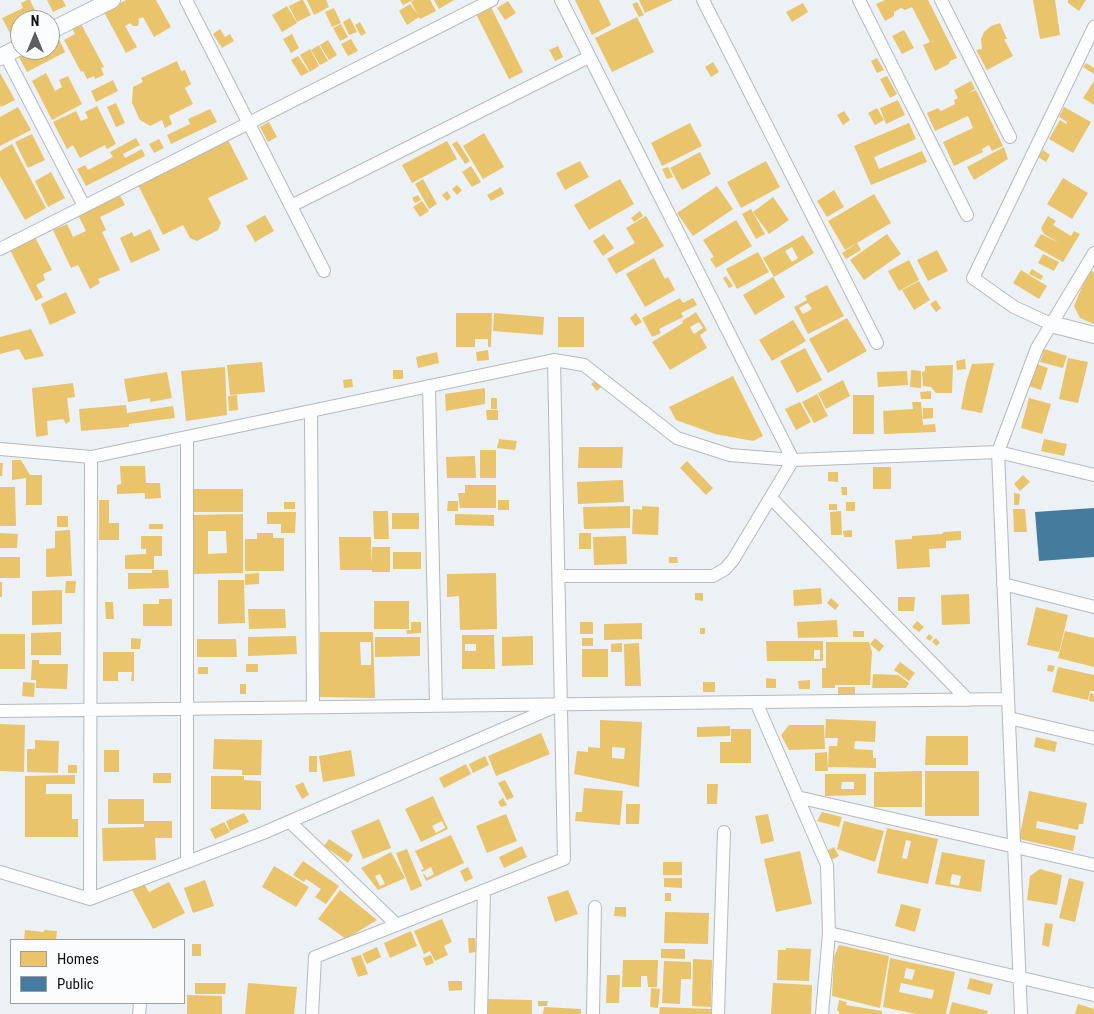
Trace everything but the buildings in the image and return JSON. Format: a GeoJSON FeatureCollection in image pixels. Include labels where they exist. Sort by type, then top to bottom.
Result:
{"type":"FeatureCollection","features":[{"type":"Feature","properties":{"kind":"street"},"geometry":{"type":"LineString","coordinates":[[60,26],[112,0]]}},
{"type":"Feature","properties":{"kind":"street"},"geometry":{"type":"LineString","coordinates":[[186,0],[324,271]]}},
{"type":"Feature","properties":{"kind":"street"},"geometry":{"type":"LineString","coordinates":[[0,249],[492,0]]}},
{"type":"Feature","properties":{"kind":"street"},"geometry":{"type":"LineString","coordinates":[[561,0],[793,460]]}},
{"type":"Feature","properties":{"kind":"street"},"geometry":{"type":"LineString","coordinates":[[703,0],[877,343]]}},
{"type":"Feature","properties":{"kind":"street"},"geometry":{"type":"LineString","coordinates":[[859,0],[967,215]]}},
{"type":"Feature","properties":{"kind":"street"},"geometry":{"type":"LineString","coordinates":[[941,0],[1010,137]]}},
{"type":"Feature","properties":{"kind":"street"},"geometry":{"type":"LineString","coordinates":[[1094,27],[973,278],[1014,307],[1051,324],[1094,335]]}},
{"type":"Feature","properties":{"kind":"street"},"geometry":{"type":"LineString","coordinates":[[2,56],[84,206]]}},
{"type":"Feature","properties":{"kind":"street"},"geometry":{"type":"LineString","coordinates":[[291,206],[589,57]]}},
{"type":"Feature","properties":{"kind":"street"},"geometry":{"type":"LineString","coordinates":[[1021,1014],[998,452],[1037,348],[1094,253]]}},
{"type":"Feature","properties":{"kind":"street"},"geometry":{"type":"LineString","coordinates":[[312,1014],[315,957],[564,859],[554,360]]}},
{"type":"Feature","properties":{"kind":"street"},"geometry":{"type":"LineString","coordinates":[[0,449],[91,457],[554,360],[584,365],[677,438],[730,454],[793,460],[998,452],[1094,475]]}},
{"type":"Feature","properties":{"kind":"street"},"geometry":{"type":"LineString","coordinates":[[428,386],[436,706]]}},
{"type":"Feature","properties":{"kind":"street"},"geometry":{"type":"LineString","coordinates":[[311,411],[313,707]]}},
{"type":"Feature","properties":{"kind":"street"},"geometry":{"type":"LineString","coordinates":[[187,437],[188,862]]}},
{"type":"Feature","properties":{"kind":"street"},"geometry":{"type":"LineString","coordinates":[[90,899],[91,457]]}},
{"type":"Feature","properties":{"kind":"street"},"geometry":{"type":"LineString","coordinates":[[559,576],[713,576],[734,560],[793,460]]}},
{"type":"Feature","properties":{"kind":"street"},"geometry":{"type":"LineString","coordinates":[[771,498],[968,700]]}},
{"type":"Feature","properties":{"kind":"street"},"geometry":{"type":"LineString","coordinates":[[1003,584],[1094,606]]}},
{"type":"Feature","properties":{"kind":"street"},"geometry":{"type":"LineString","coordinates":[[0,711],[1008,699]]}},
{"type":"Feature","properties":{"kind":"street"},"geometry":{"type":"LineString","coordinates":[[756,702],[827,865],[829,933],[822,1014]]}},
{"type":"Feature","properties":{"kind":"street"},"geometry":{"type":"LineString","coordinates":[[0,872],[90,899],[290,822],[561,704]]}},
{"type":"Feature","properties":{"kind":"street"},"geometry":{"type":"LineString","coordinates":[[1009,718],[1094,738]]}},
{"type":"Feature","properties":{"kind":"street"},"geometry":{"type":"LineString","coordinates":[[797,797],[1094,864]]}},
{"type":"Feature","properties":{"kind":"street"},"geometry":{"type":"LineString","coordinates":[[290,822],[397,925]]}},
{"type":"Feature","properties":{"kind":"street"},"geometry":{"type":"LineString","coordinates":[[718,1014],[724,832]]}},
{"type":"Feature","properties":{"kind":"street"},"geometry":{"type":"LineString","coordinates":[[481,1014],[484,891]]}},
{"type":"Feature","properties":{"kind":"street"},"geometry":{"type":"LineString","coordinates":[[593,1014],[595,907]]}},
{"type":"Feature","properties":{"kind":"street"},"geometry":{"type":"LineString","coordinates":[[829,933],[1094,995]]}}]}
